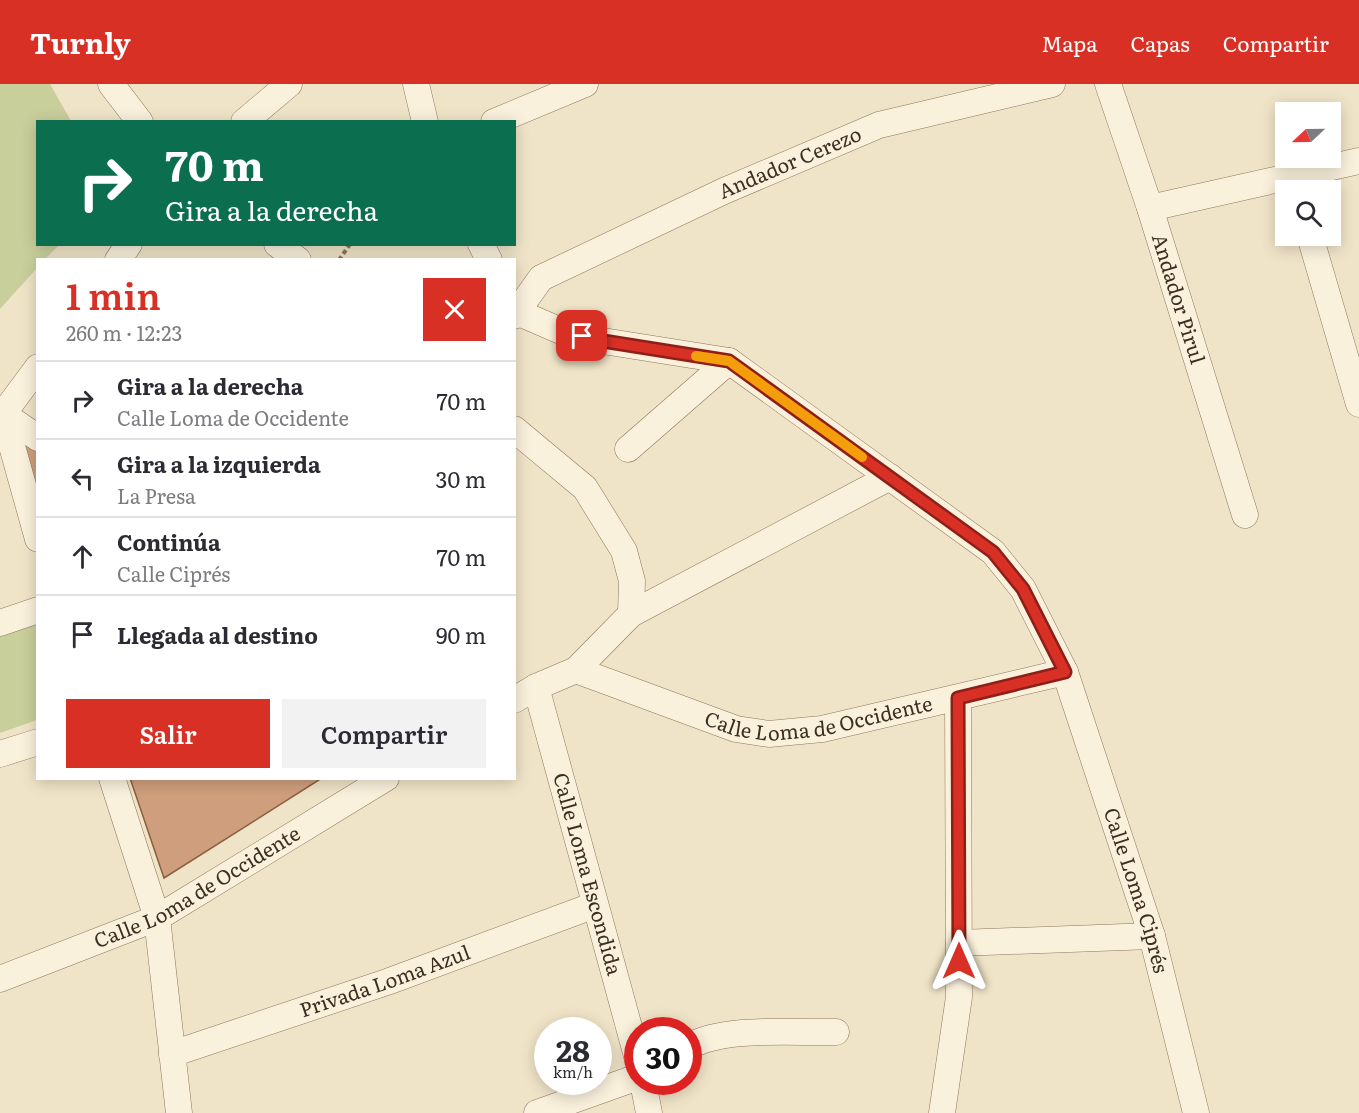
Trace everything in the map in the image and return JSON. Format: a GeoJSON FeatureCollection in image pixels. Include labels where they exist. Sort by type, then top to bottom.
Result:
{"type":"FeatureCollection","features":[{"type":"Feature","properties":{"kind":"street"},"geometry":{"type":"LineString","coordinates":[[111,84],[138,120]]}},
{"type":"Feature","properties":{"kind":"street"},"geometry":{"type":"LineString","coordinates":[[246,120],[289,84]]}},
{"type":"Feature","properties":{"kind":"street"},"geometry":{"type":"LineString","coordinates":[[416,84],[425,120]]}},
{"type":"Feature","properties":{"kind":"street"},"geometry":{"type":"LineString","coordinates":[[499,120],[585,84]]}},
{"type":"Feature","properties":{"kind":"street","name":"Andador Cerezo"},"geometry":{"type":"LineString","coordinates":[[516,311],[541,278],[724,191],[879,124],[1052,84]]}},
{"type":"Feature","properties":{"kind":"street","name":"Andador Pirul"},"geometry":{"type":"LineString","coordinates":[[1108,84],[1150,208],[1245,515]]}},
{"type":"Feature","properties":{"kind":"street"},"geometry":{"type":"LineString","coordinates":[[1306,180],[1359,160]]}},
{"type":"Feature","properties":{"kind":"street"},"geometry":{"type":"LineString","coordinates":[[1150,208],[1275,187]]}},
{"type":"Feature","properties":{"kind":"street"},"geometry":{"type":"LineString","coordinates":[[280,246],[295,258]]}},
{"type":"Feature","properties":{"kind":"street"},"geometry":{"type":"LineString","coordinates":[[1313,246],[1359,404]]}},
{"type":"Feature","properties":{"kind":"street"},"geometry":{"type":"LineString","coordinates":[[516,312],[561,331],[603,341],[729,361]]}},
{"type":"Feature","properties":{"kind":"street"},"geometry":{"type":"LineString","coordinates":[[628,449],[729,361]]}},
{"type":"Feature","properties":{"kind":"street","name":"Calle Loma Ciprés"},"geometry":{"type":"LineString","coordinates":[[729,361],[993,552],[1023,589],[1065,672],[1152,936],[1196,1113]]}},
{"type":"Feature","properties":{"kind":"street"},"geometry":{"type":"LineString","coordinates":[[1,413],[36,369]]}},
{"type":"Feature","properties":{"kind":"street"},"geometry":{"type":"LineString","coordinates":[[1,413],[36,437]]}},
{"type":"Feature","properties":{"kind":"street"},"geometry":{"type":"LineString","coordinates":[[1,413],[36,531]]}},
{"type":"Feature","properties":{"kind":"street"},"geometry":{"type":"LineString","coordinates":[[516,431],[585,488],[624,551],[632,581],[631,614]]}},
{"type":"Feature","properties":{"kind":"street"},"geometry":{"type":"LineString","coordinates":[[525,693],[576,670],[631,614],[890,477]]}},
{"type":"Feature","properties":{"kind":"street"},"geometry":{"type":"LineString","coordinates":[[0,623],[36,611]]}},
{"type":"Feature","properties":{"kind":"street","name":"Calle Loma de Occidente"},"geometry":{"type":"LineString","coordinates":[[576,670],[736,729],[769,734],[822,729],[1065,672]]}},
{"type":"Feature","properties":{"kind":"street","name":"Calle Loma Escondida"},"geometry":{"type":"LineString","coordinates":[[525,693],[595,905],[626,1017]]}},
{"type":"Feature","properties":{"kind":"street"},"geometry":{"type":"LineString","coordinates":[[942,1113],[959,997],[958,698]]}},
{"type":"Feature","properties":{"kind":"street"},"geometry":{"type":"LineString","coordinates":[[0,754],[36,743]]}},
{"type":"Feature","properties":{"kind":"street"},"geometry":{"type":"LineString","coordinates":[[113,780],[158,918],[179,1113]]}},
{"type":"Feature","properties":{"kind":"street","name":"Calle Loma de Occidente"},"geometry":{"type":"LineString","coordinates":[[0,979],[158,918],[383,780]]}},
{"type":"Feature","properties":{"kind":"street","name":"Privada Loma Azul"},"geometry":{"type":"LineString","coordinates":[[172,1054],[387,982],[595,905]]}},
{"type":"Feature","properties":{"kind":"street"},"geometry":{"type":"LineString","coordinates":[[959,943],[1152,936]]}},
{"type":"Feature","properties":{"kind":"street"},"geometry":{"type":"LineString","coordinates":[[702,1041],[722,1035],[836,1032]]}},
{"type":"Feature","properties":{"kind":"street"},"geometry":{"type":"LineString","coordinates":[[537,1113],[624,1082]]}},
{"type":"Feature","properties":{"kind":"street"},"geometry":{"type":"LineString","coordinates":[[646,1095],[649,1113]]}},
{"type":"Feature","properties":{"kind":"green space"},"geometry":{"type":"Polygon","coordinates":[[[0,84],[50,84],[70,120],[36,120],[36,246],[58,246],[46,258],[36,258],[36,269],[0,309],[0,84]]]}},
{"type":"Feature","properties":{"kind":"green space"},"geometry":{"type":"Polygon","coordinates":[[[36,616],[36,720],[0,733],[0,630],[36,616]]]}},
{"type":"Feature","properties":{"kind":"building"},"geometry":{"type":"Polygon","coordinates":[[[11,431],[36,449],[36,502],[11,431]]]}},
{"type":"Feature","properties":{"kind":"building"},"geometry":{"type":"Polygon","coordinates":[[[131,780],[319,780],[164,878],[131,780]]]}},
{"type":"Feature","properties":{"kind":"slow traffic"},"geometry":{"type":"LineString","coordinates":[[696,356],[729,361],[862,457]]}},
{"type":"Feature","properties":{"kind":"route"},"geometry":{"type":"LineString","coordinates":[[582,336],[729,361],[993,552],[1023,589],[1065,672],[958,698],[959,961]]}}]}
